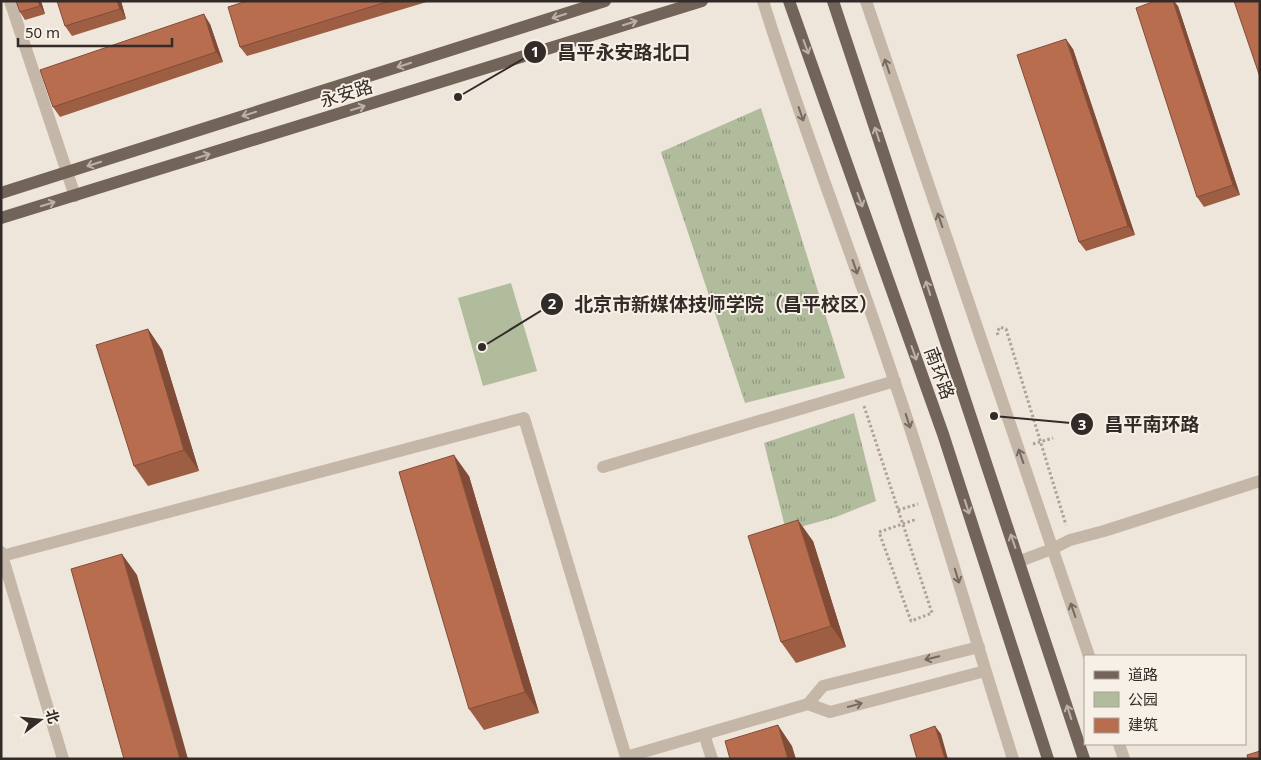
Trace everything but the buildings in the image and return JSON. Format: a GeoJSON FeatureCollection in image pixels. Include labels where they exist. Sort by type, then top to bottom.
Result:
{"type":"FeatureCollection","features":[{"type":"Feature","properties":{"kind":"main road","name":"永安路"},"geometry":{"type":"LineString","coordinates":[[1,193],[605,1]]}},
{"type":"Feature","properties":{"kind":"main road","name":"永安路"},"geometry":{"type":"LineString","coordinates":[[1,218],[702,1]]}},
{"type":"Feature","properties":{"kind":"main road","name":"南环路"},"geometry":{"type":"LineString","coordinates":[[789,1],[943,434],[1048,759]]}},
{"type":"Feature","properties":{"kind":"main road","name":"南环路"},"geometry":{"type":"LineString","coordinates":[[833,1],[1084,759]]}},
{"type":"Feature","properties":{"kind":"street"},"geometry":{"type":"LineString","coordinates":[[10,1],[75,196]]}},
{"type":"Feature","properties":{"kind":"street"},"geometry":{"type":"LineString","coordinates":[[763,1],[781,59],[895,381],[1013,759]]}},
{"type":"Feature","properties":{"kind":"street"},"geometry":{"type":"LineString","coordinates":[[866,1],[1089,655]]}},
{"type":"Feature","properties":{"kind":"street"},"geometry":{"type":"LineString","coordinates":[[603,467],[895,381]]}},
{"type":"Feature","properties":{"kind":"street"},"geometry":{"type":"LineString","coordinates":[[63,759],[2,554],[524,418],[626,757],[808,704],[823,686],[979,647]]}},
{"type":"Feature","properties":{"kind":"street"},"geometry":{"type":"LineString","coordinates":[[1020,561],[1070,540],[1260,481]]}},
{"type":"Feature","properties":{"kind":"street"},"geometry":{"type":"LineString","coordinates":[[808,704],[830,712],[985,671]]}},
{"type":"Feature","properties":{"kind":"street"},"geometry":{"type":"LineString","coordinates":[[704,734],[712,759]]}},
{"type":"Feature","properties":{"kind":"street"},"geometry":{"type":"LineString","coordinates":[[1119,745],[1124,759]]}},
{"type":"Feature","properties":{"kind":"path"},"geometry":{"type":"LineString","coordinates":[[998,339],[997,332],[1000,328],[1006,329],[1064,519]]}},
{"type":"Feature","properties":{"kind":"path"},"geometry":{"type":"LineString","coordinates":[[864,404],[932,613],[910,621],[879,532],[917,519]]}},
{"type":"Feature","properties":{"kind":"path"},"geometry":{"type":"LineString","coordinates":[[1031,444],[1053,438]]}},
{"type":"Feature","properties":{"kind":"green space"},"geometry":{"type":"Polygon","coordinates":[[[761,108],[845,378],[745,403],[661,152],[761,108]]]}},
{"type":"Feature","properties":{"kind":"green space"},"geometry":{"type":"Polygon","coordinates":[[[511,283],[537,371],[483,386],[458,298],[511,283]]]}},
{"type":"Feature","properties":{"kind":"green space"},"geometry":{"type":"Polygon","coordinates":[[[854,413],[876,501],[836,517],[786,531],[764,443],[854,413]]]}},
{"type":"Feature","properties":{"kind":"place","name":"昌平永安路北口"},"geometry":{"type":"Point","coordinates":[458,97]}},
{"type":"Feature","properties":{"kind":"place","name":"北京市新媒体技师学院（昌平校区）"},"geometry":{"type":"Point","coordinates":[482,347]}},
{"type":"Feature","properties":{"kind":"place","name":"昌平南环路"},"geometry":{"type":"Point","coordinates":[994,416]}}]}
